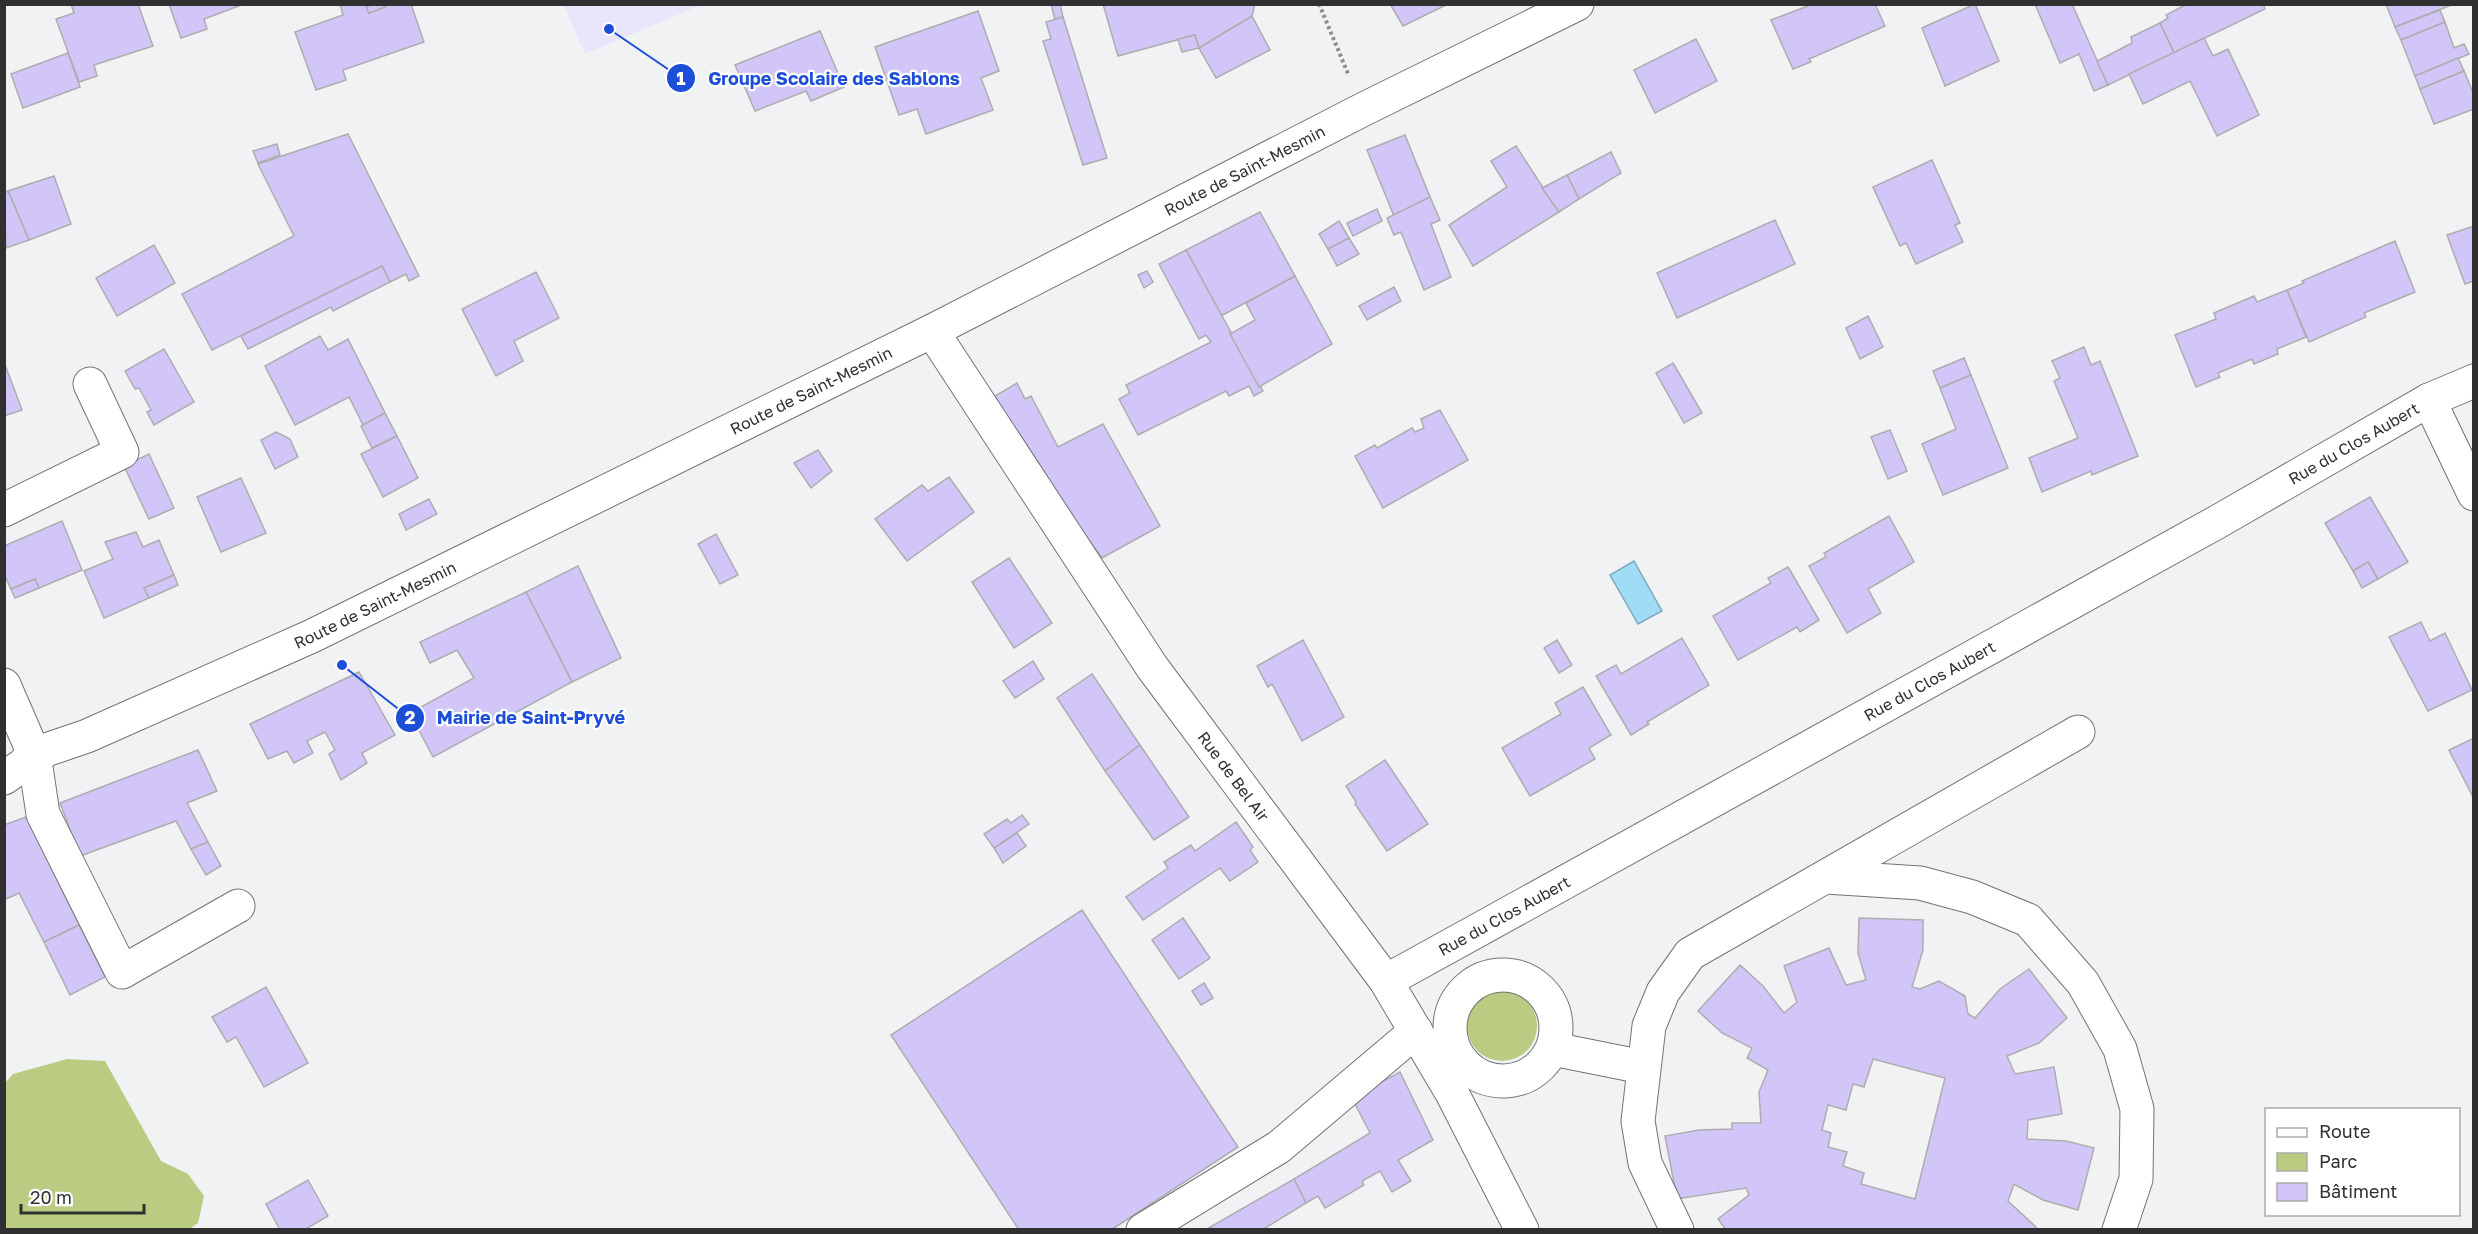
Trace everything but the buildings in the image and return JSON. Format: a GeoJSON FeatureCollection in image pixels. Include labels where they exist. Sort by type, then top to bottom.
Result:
{"type":"FeatureCollection","features":[{"type":"Feature","properties":{"kind":"street","name":"Route de Saint-Mesmin"},"geometry":{"type":"LineString","coordinates":[[4,778],[22,765],[19,751],[87,736],[312,636],[932,331],[1364,109],[1577,4]]}},
{"type":"Feature","properties":{"kind":"street","name":"Rue de Bel Air"},"geometry":{"type":"LineString","coordinates":[[932,331],[1152,667],[1386,981],[1416,1031],[1449,1064],[1522,1230]]}},
{"type":"Feature","properties":{"kind":"street","name":"Rue du Clos Aubert"},"geometry":{"type":"LineString","coordinates":[[1386,981],[2219,521],[2428,400],[2474,381]]}},
{"type":"Feature","properties":{"kind":"street"},"geometry":{"type":"LineString","coordinates":[[4,510],[122,452],[90,384]]}},
{"type":"Feature","properties":{"kind":"street"},"geometry":{"type":"LineString","coordinates":[[2428,400],[2474,494]]}},
{"type":"Feature","properties":{"kind":"street"},"geometry":{"type":"LineString","coordinates":[[4,685],[19,751],[43,814],[122,972],[238,906]]}},
{"type":"Feature","properties":{"kind":"street"},"geometry":{"type":"LineString","coordinates":[[1677,1230],[1645,1163],[1638,1121],[1649,1026],[1664,992],[1690,954],[2078,732]]}},
{"type":"Feature","properties":{"kind":"street"},"geometry":{"type":"LineString","coordinates":[[1826,877],[1920,883],[1972,897],[2028,920],[2083,983],[2120,1049],[2137,1109],[2136,1179],[2119,1230]]}},
{"type":"Feature","properties":{"kind":"street"},"geometry":{"type":"LineString","coordinates":[[1455,942],[1480,980]]}},
{"type":"Feature","properties":{"kind":"street"},"geometry":{"type":"LineString","coordinates":[[1498,975],[1517,976],[1529,981],[1544,994],[1552,1007],[1556,1025],[1553,1049],[1541,1066],[1526,1077],[1506,1082],[1487,1080],[1468,1069],[1449,1064],[1456,1054],[1449,1033],[1453,1007],[1464,992],[1480,980],[1498,975]]}},
{"type":"Feature","properties":{"kind":"street"},"geometry":{"type":"LineString","coordinates":[[1143,1230],[1279,1147],[1416,1031]]}},
{"type":"Feature","properties":{"kind":"street"},"geometry":{"type":"LineString","coordinates":[[1553,1049],[1643,1067]]}},
{"type":"Feature","properties":{"kind":"path"},"geometry":{"type":"LineString","coordinates":[[1319,4],[1350,80]]}},
{"type":"Feature","properties":{"kind":"shaded area"},"geometry":{"type":"Polygon","coordinates":[[[564,5],[701,5],[585,54],[564,5]]]}},
{"type":"Feature","properties":{"kind":"green space"},"geometry":{"type":"Polygon","coordinates":[[[1502,991],[1521,997],[1531,1007],[1537,1026],[1531,1045],[1521,1055],[1502,1061],[1483,1055],[1473,1045],[1467,1026],[1473,1007],[1483,997],[1502,991]]]}},
{"type":"Feature","properties":{"kind":"green space"},"geometry":{"type":"Polygon","coordinates":[[[67,1059],[105,1061],[161,1161],[188,1174],[204,1196],[198,1223],[188,1230],[5,1229],[5,1083],[13,1074],[67,1059]]]}},
{"type":"Feature","properties":{"kind":"water"},"geometry":{"type":"Polygon","coordinates":[[[1634,561],[1662,611],[1638,624],[1610,575],[1634,561]]]}},
{"type":"Feature","properties":{"kind":"place","name":"Groupe Scolaire des Sablons"},"geometry":{"type":"Point","coordinates":[609,29]}},
{"type":"Feature","properties":{"kind":"place","name":"Mairie de Saint-Pryvé"},"geometry":{"type":"Point","coordinates":[342,665]}}]}
